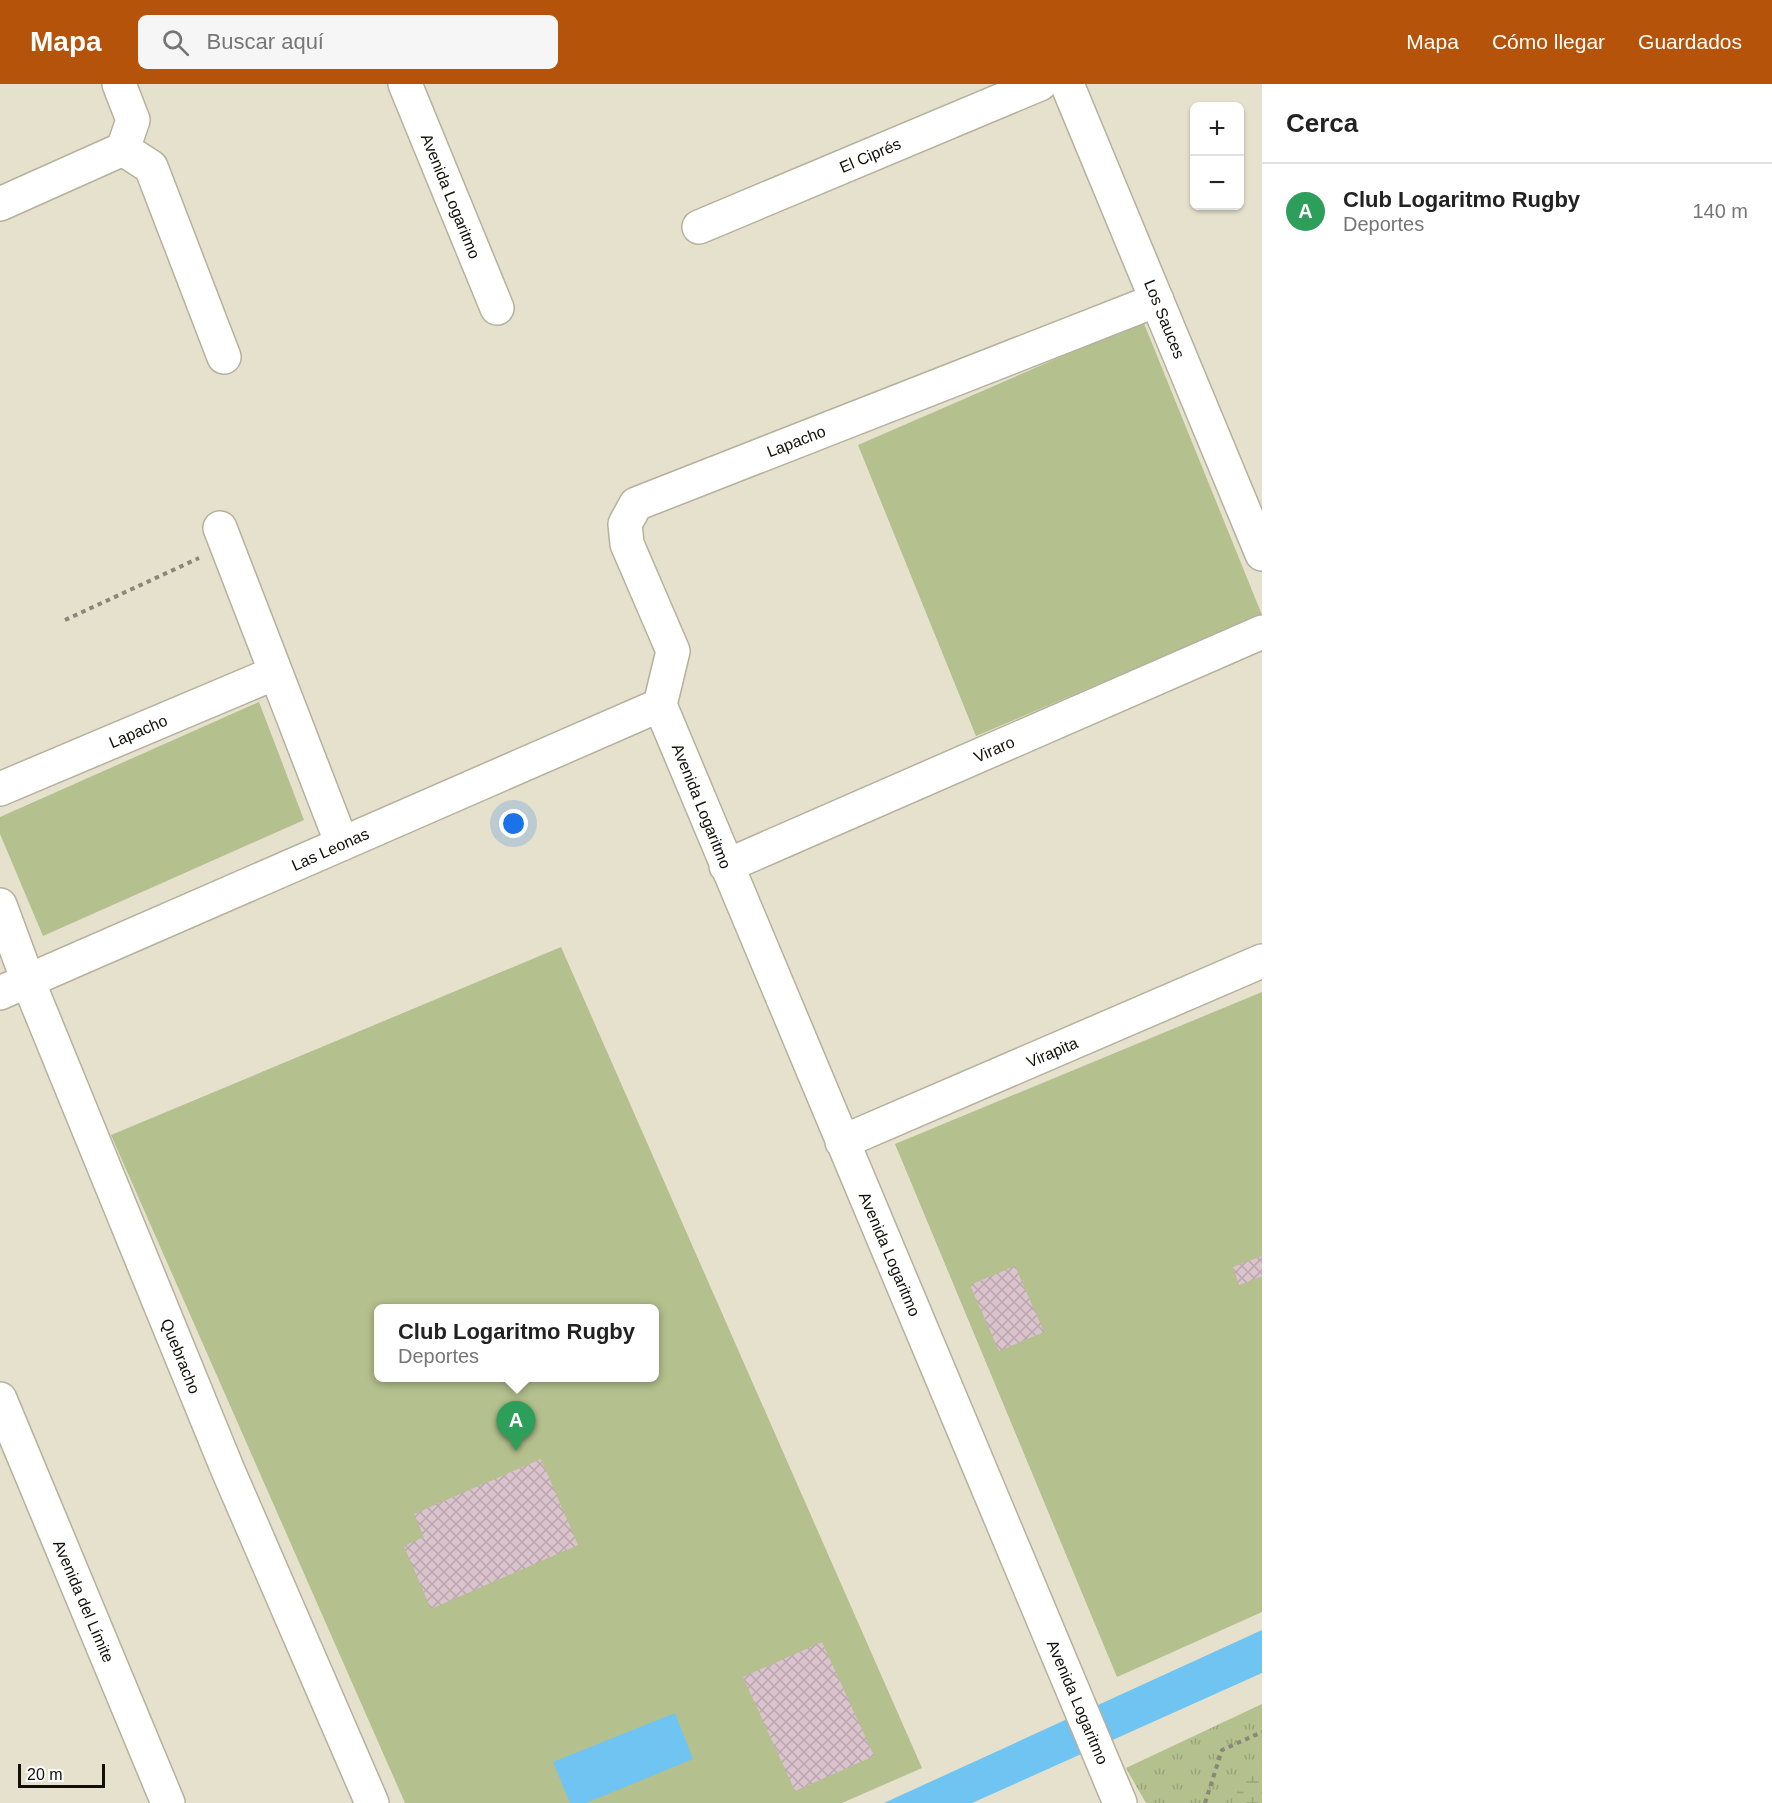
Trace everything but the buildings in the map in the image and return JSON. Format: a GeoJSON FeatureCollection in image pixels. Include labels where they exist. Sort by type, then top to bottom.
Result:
{"type":"FeatureCollection","features":[{"type":"Feature","properties":{"kind":"street"},"geometry":{"type":"LineString","coordinates":[[0,204],[123,149],[133,120],[119,84]]}},
{"type":"Feature","properties":{"kind":"street","name":"Avenida Logaritmo"},"geometry":{"type":"LineString","coordinates":[[405,84],[497,308]]}},
{"type":"Feature","properties":{"kind":"street","name":"El Ciprés"},"geometry":{"type":"LineString","coordinates":[[699,227],[1040,84]]}},
{"type":"Feature","properties":{"kind":"street","name":"Los Sauces"},"geometry":{"type":"LineString","coordinates":[[1067,84],[1262,554]]}},
{"type":"Feature","properties":{"kind":"street"},"geometry":{"type":"LineString","coordinates":[[123,149],[151,167],[224,357]]}},
{"type":"Feature","properties":{"kind":"street","name":"Lapacho"},"geometry":{"type":"LineString","coordinates":[[660,705],[673,651],[627,544],[625,524],[636,504],[1157,300]]}},
{"type":"Feature","properties":{"kind":"street"},"geometry":{"type":"LineString","coordinates":[[223,536],[342,844]]}},
{"type":"Feature","properties":{"kind":"street","name":"Viraro"},"geometry":{"type":"LineString","coordinates":[[726,866],[1262,632]]}},
{"type":"Feature","properties":{"kind":"street","name":"Lapacho"},"geometry":{"type":"LineString","coordinates":[[0,789],[275,673]]}},
{"type":"Feature","properties":{"kind":"street","name":"Avenida Logaritmo"},"geometry":{"type":"LineString","coordinates":[[660,705],[1120,1803]]}},
{"type":"Feature","properties":{"kind":"street","name":"Las Leonas"},"geometry":{"type":"LineString","coordinates":[[14,987],[660,705]]}},
{"type":"Feature","properties":{"kind":"street","name":"Quebracho"},"geometry":{"type":"LineString","coordinates":[[0,904],[14,987],[372,1803]]}},
{"type":"Feature","properties":{"kind":"street","name":"Virapita"},"geometry":{"type":"LineString","coordinates":[[842,1142],[1262,961]]}},
{"type":"Feature","properties":{"kind":"street","name":"Avenida del Límite"},"geometry":{"type":"LineString","coordinates":[[0,1399],[168,1803]]}},
{"type":"Feature","properties":{"kind":"path"},"geometry":{"type":"LineString","coordinates":[[64,620],[223,536]]}},
{"type":"Feature","properties":{"kind":"path"},"geometry":{"type":"LineString","coordinates":[[1205,1803],[1222,1750],[1262,1732]]}},
{"type":"Feature","properties":{"kind":"green space"},"geometry":{"type":"Polygon","coordinates":[[[1143,321],[1262,615],[976,736],[858,445],[1143,321]]]}},
{"type":"Feature","properties":{"kind":"green space"},"geometry":{"type":"Polygon","coordinates":[[[259,702],[304,820],[43,936],[0,834],[0,817],[259,702]]]}},
{"type":"Feature","properties":{"kind":"green space"},"geometry":{"type":"Polygon","coordinates":[[[561,947],[922,1768],[842,1803],[405,1803],[111,1135],[561,947]]]}},
{"type":"Feature","properties":{"kind":"green space"},"geometry":{"type":"Polygon","coordinates":[[[1262,992],[1262,1612],[1117,1677],[895,1144],[1262,992]]]}},
{"type":"Feature","properties":{"kind":"green space"},"geometry":{"type":"Polygon","coordinates":[[[1262,1704],[1262,1803],[1146,1803],[1126,1768],[1262,1704]]]}},
{"type":"Feature","properties":{"kind":"green space"},"geometry":{"type":"Polygon","coordinates":[[[1262,1772],[1262,1803],[1232,1803],[1243,1780],[1262,1772]]]}},
{"type":"Feature","properties":{"kind":"water"},"geometry":{"type":"Polygon","coordinates":[[[1262,1630],[1262,1673],[972,1803],[884,1803],[1262,1630]]]}},
{"type":"Feature","properties":{"kind":"water"},"geometry":{"type":"Polygon","coordinates":[[[675,1713],[693,1759],[586,1803],[570,1803],[553,1762],[675,1713]]]}},
{"type":"Feature","properties":{"kind":"place","name":"Club Logaritmo Rugby"},"geometry":{"type":"Point","coordinates":[516,1451]}}]}
